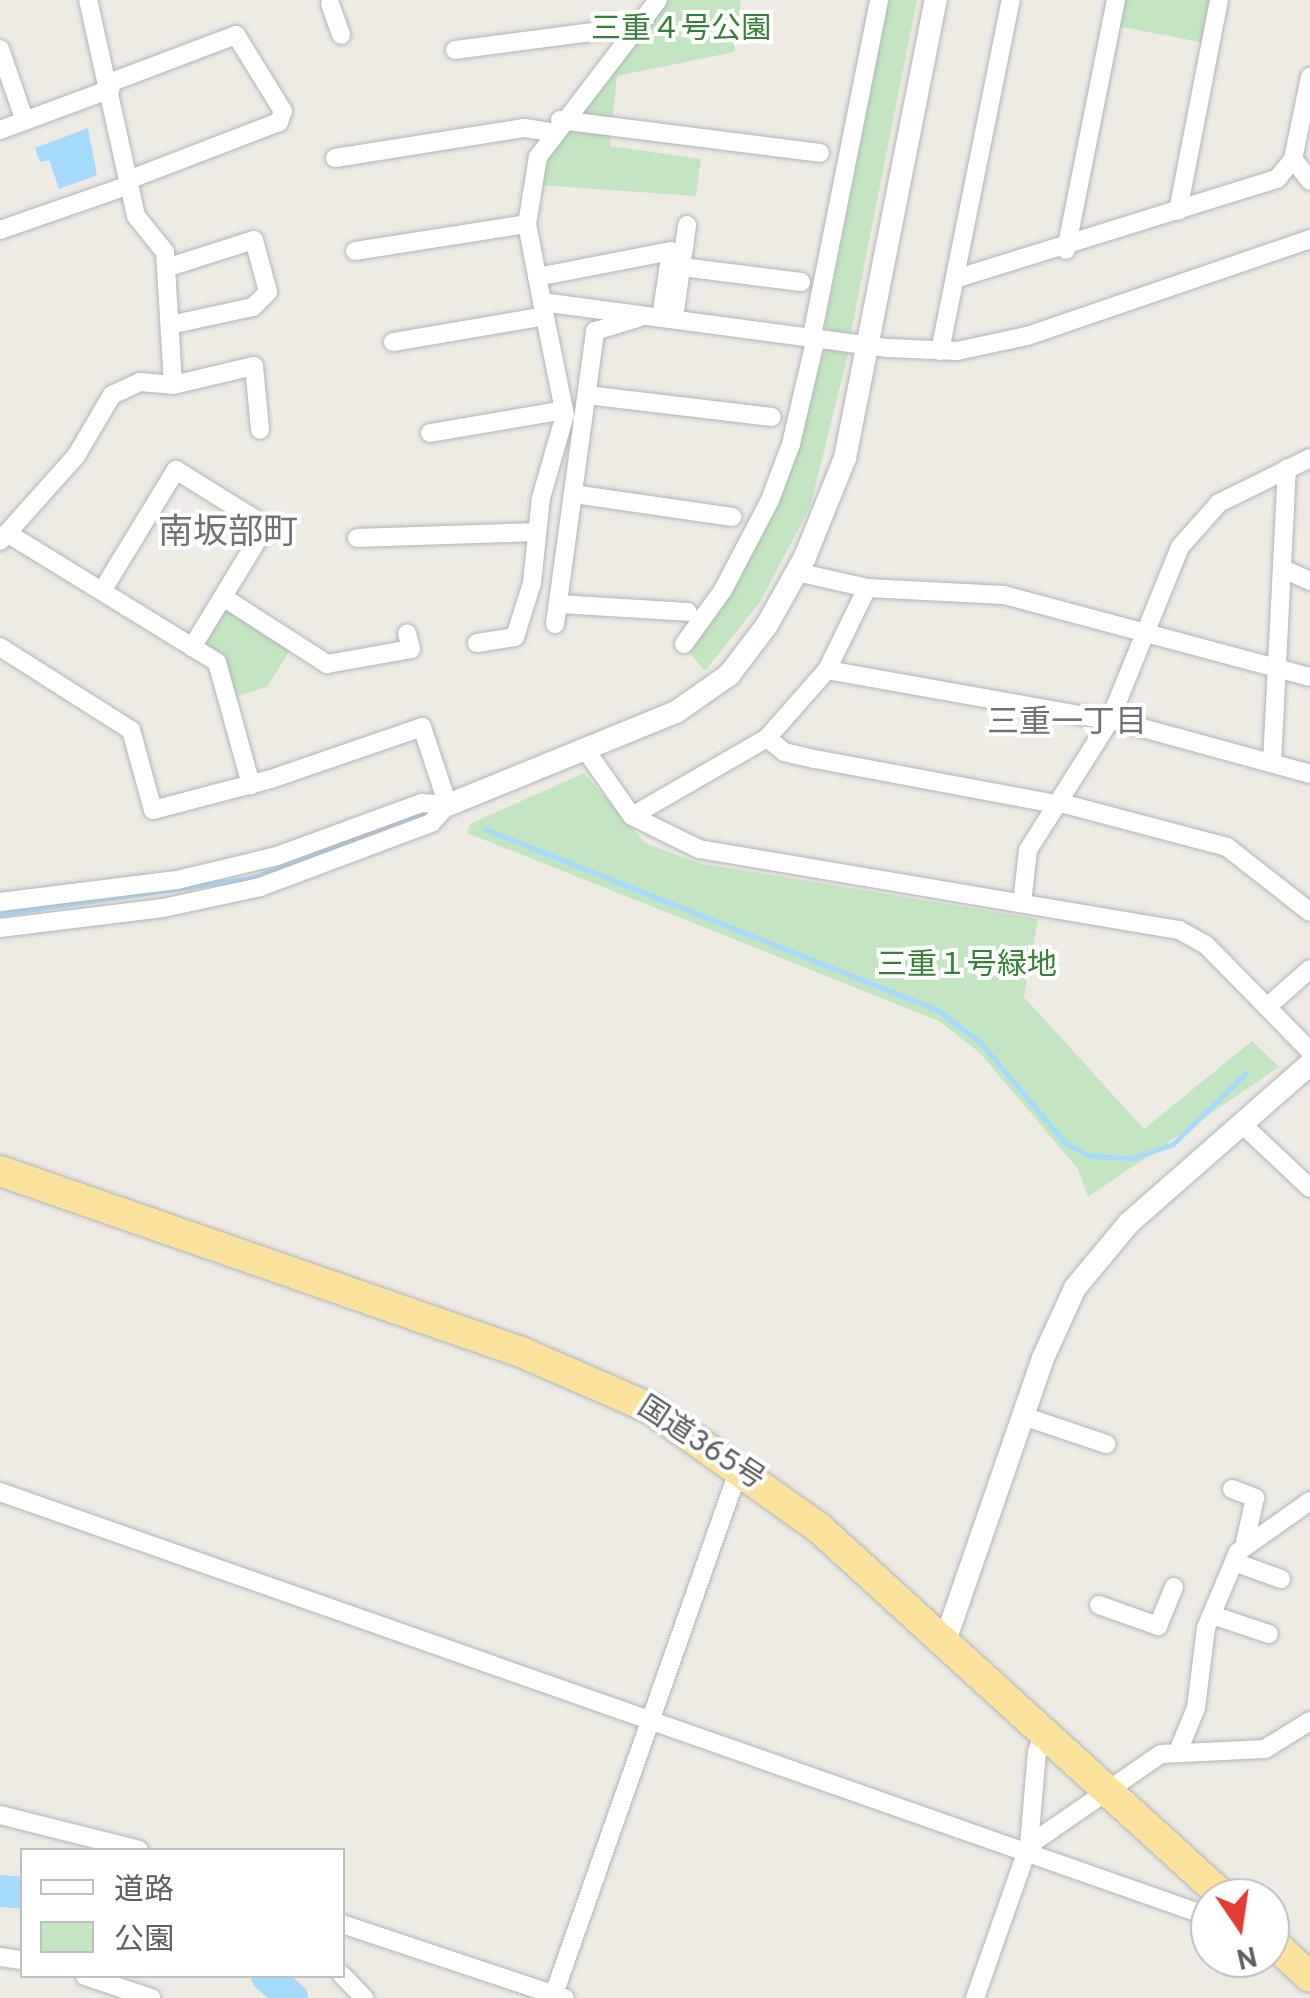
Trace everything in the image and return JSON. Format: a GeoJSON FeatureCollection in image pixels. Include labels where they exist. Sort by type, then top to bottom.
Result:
{"type":"FeatureCollection","features":[{"type":"Feature","properties":{"kind":"highway","name":"国道365号"},"geometry":{"type":"LineString","coordinates":[[0,1171],[521,1352],[650,1408],[740,1466],[1202,1878]]}},
{"type":"Feature","properties":{"kind":"highway"},"geometry":{"type":"LineString","coordinates":[[1290,1958],[1310,1976]]}},
{"type":"Feature","properties":{"kind":"street"},"geometry":{"type":"LineString","coordinates":[[88,0],[140,224],[165,252],[173,385]]}},
{"type":"Feature","properties":{"kind":"street"},"geometry":{"type":"LineString","coordinates":[[477,643],[515,637],[532,583],[536,532],[564,410],[527,224],[533,172],[556,126],[658,0]]}},
{"type":"Feature","properties":{"kind":"street"},"geometry":{"type":"LineString","coordinates":[[684,644],[723,590],[770,500],[792,444],[880,0]]}},
{"type":"Feature","properties":{"kind":"street"},"geometry":{"type":"LineString","coordinates":[[0,902],[196,876],[277,856],[422,804],[448,805],[662,720],[717,685],[760,637],[797,572],[840,473],[936,0]]}},
{"type":"Feature","properties":{"kind":"street"},"geometry":{"type":"LineString","coordinates":[[940,351],[1012,0]]}},
{"type":"Feature","properties":{"kind":"street"},"geometry":{"type":"LineString","coordinates":[[1066,250],[1116,0]]}},
{"type":"Feature","properties":{"kind":"street"},"geometry":{"type":"LineString","coordinates":[[1178,211],[1219,0]]}},
{"type":"Feature","properties":{"kind":"street"},"geometry":{"type":"LineString","coordinates":[[330,1],[341,35]]}},
{"type":"Feature","properties":{"kind":"street"},"geometry":{"type":"LineString","coordinates":[[455,50],[637,26]]}},
{"type":"Feature","properties":{"kind":"street"},"geometry":{"type":"LineString","coordinates":[[0,130],[236,34],[283,111],[279,122],[0,230]]}},
{"type":"Feature","properties":{"kind":"street"},"geometry":{"type":"LineString","coordinates":[[0,49],[25,121]]}},
{"type":"Feature","properties":{"kind":"street"},"geometry":{"type":"LineString","coordinates":[[955,279],[1066,250],[1277,179],[1293,159],[1310,77]]}},
{"type":"Feature","properties":{"kind":"street"},"geometry":{"type":"LineString","coordinates":[[335,158],[556,126],[820,153]]}},
{"type":"Feature","properties":{"kind":"street"},"geometry":{"type":"LineString","coordinates":[[1293,159],[1310,181]]}},
{"type":"Feature","properties":{"kind":"street"},"geometry":{"type":"LineString","coordinates":[[355,251],[527,224]]}},
{"type":"Feature","properties":{"kind":"street"},"geometry":{"type":"LineString","coordinates":[[661,317],[682,267],[687,226]]}},
{"type":"Feature","properties":{"kind":"street"},"geometry":{"type":"LineString","coordinates":[[393,342],[544,309],[661,317],[940,351],[1013,341],[1310,239]]}},
{"type":"Feature","properties":{"kind":"street"},"geometry":{"type":"LineString","coordinates":[[166,268],[254,240],[268,292],[253,307],[170,325]]}},
{"type":"Feature","properties":{"kind":"street"},"geometry":{"type":"LineString","coordinates":[[537,277],[670,251],[661,317]]}},
{"type":"Feature","properties":{"kind":"street"},"geometry":{"type":"LineString","coordinates":[[682,267],[802,282]]}},
{"type":"Feature","properties":{"kind":"street"},"geometry":{"type":"LineString","coordinates":[[555,624],[595,331],[661,317]]}},
{"type":"Feature","properties":{"kind":"street"},"geometry":{"type":"LineString","coordinates":[[250,785],[217,662],[102,591],[4,537],[76,456],[112,395],[140,382],[173,385],[254,366],[260,430]]}},
{"type":"Feature","properties":{"kind":"street"},"geometry":{"type":"LineString","coordinates":[[587,395],[772,418]]}},
{"type":"Feature","properties":{"kind":"street"},"geometry":{"type":"LineString","coordinates":[[430,433],[564,410]]}},
{"type":"Feature","properties":{"kind":"street"},"geometry":{"type":"LineString","coordinates":[[1022,902],[1028,850],[1109,722],[1175,558],[1198,522],[1234,494],[1310,458]]}},
{"type":"Feature","properties":{"kind":"street"},"geometry":{"type":"LineString","coordinates":[[1272,763],[1288,468]]}},
{"type":"Feature","properties":{"kind":"street"},"geometry":{"type":"LineString","coordinates":[[102,591],[176,470],[266,526],[192,647]]}},
{"type":"Feature","properties":{"kind":"street"},"geometry":{"type":"LineString","coordinates":[[573,494],[732,517]]}},
{"type":"Feature","properties":{"kind":"street"},"geometry":{"type":"LineString","coordinates":[[356,538],[536,532]]}},
{"type":"Feature","properties":{"kind":"street"},"geometry":{"type":"LineString","coordinates":[[1283,569],[1310,582]]}},
{"type":"Feature","properties":{"kind":"street"},"geometry":{"type":"LineString","coordinates":[[797,572],[867,588],[985,592],[1310,677]]}},
{"type":"Feature","properties":{"kind":"street"},"geometry":{"type":"LineString","coordinates":[[632,816],[726,768],[766,738],[828,670],[867,588]]}},
{"type":"Feature","properties":{"kind":"street"},"geometry":{"type":"LineString","coordinates":[[223,597],[327,664],[411,648],[408,633]]}},
{"type":"Feature","properties":{"kind":"street"},"geometry":{"type":"LineString","coordinates":[[559,604],[688,612]]}},
{"type":"Feature","properties":{"kind":"street"},"geometry":{"type":"LineString","coordinates":[[0,648],[131,730],[154,810],[250,785],[422,727],[448,805]]}},
{"type":"Feature","properties":{"kind":"street"},"geometry":{"type":"LineString","coordinates":[[828,670],[1109,722],[1310,774]]}},
{"type":"Feature","properties":{"kind":"street"},"geometry":{"type":"LineString","coordinates":[[766,738],[784,752],[1056,803],[1227,848],[1310,912]]}},
{"type":"Feature","properties":{"kind":"street"},"geometry":{"type":"LineString","coordinates":[[586,752],[632,816],[699,849],[1179,930],[1206,946],[1310,1051]]}},
{"type":"Feature","properties":{"kind":"street"},"geometry":{"type":"LineString","coordinates":[[0,928],[164,908],[260,888],[380,846],[430,823],[448,805]]}},
{"type":"Feature","properties":{"kind":"street"},"geometry":{"type":"LineString","coordinates":[[1267,1007],[1310,969]]}},
{"type":"Feature","properties":{"kind":"street"},"geometry":{"type":"LineString","coordinates":[[944,1644],[1064,1310],[1100,1251],[1310,1064]]}},
{"type":"Feature","properties":{"kind":"street"},"geometry":{"type":"LineString","coordinates":[[1242,1124],[1310,1188]]}},
{"type":"Feature","properties":{"kind":"street"},"geometry":{"type":"LineString","coordinates":[[1023,1416],[1106,1444]]}},
{"type":"Feature","properties":{"kind":"street"},"geometry":{"type":"LineString","coordinates":[[345,1925],[560,1996],[649,1722],[740,1466]]}},
{"type":"Feature","properties":{"kind":"street"},"geometry":{"type":"LineString","coordinates":[[1179,1749],[1196,1708],[1201,1647],[1245,1542],[1255,1498],[1232,1489]]}},
{"type":"Feature","properties":{"kind":"street"},"geometry":{"type":"LineString","coordinates":[[0,1492],[649,1722],[1027,1848],[1190,1909]]}},
{"type":"Feature","properties":{"kind":"street"},"geometry":{"type":"LineString","coordinates":[[1245,1542],[1292,1519],[1310,1501]]}},
{"type":"Feature","properties":{"kind":"street"},"geometry":{"type":"LineString","coordinates":[[1234,1562],[1281,1579]]}},
{"type":"Feature","properties":{"kind":"street"},"geometry":{"type":"LineString","coordinates":[[1099,1605],[1158,1626],[1174,1586]]}},
{"type":"Feature","properties":{"kind":"street"},"geometry":{"type":"LineString","coordinates":[[1212,1615],[1268,1634]]}},
{"type":"Feature","properties":{"kind":"street"},"geometry":{"type":"LineString","coordinates":[[1027,1848],[1107,1790],[1179,1749],[1255,1751],[1310,1721]]}},
{"type":"Feature","properties":{"kind":"street"},"geometry":{"type":"LineString","coordinates":[[975,1998],[1027,1848],[1037,1752],[1044,1734]]}},
{"type":"Feature","properties":{"kind":"street"},"geometry":{"type":"LineString","coordinates":[[0,1815],[94,1834],[133,1848]]}},
{"type":"Feature","properties":{"kind":"street"},"geometry":{"type":"LineString","coordinates":[[91,1978],[151,1998]]}},
{"type":"Feature","properties":{"kind":"street"},"geometry":{"type":"LineString","coordinates":[[344,1978],[364,1998]]}},
{"type":"Feature","properties":{"kind":"green space","name":"三重４号公園"},"geometry":{"type":"Polygon","coordinates":[[[666,0],[741,0],[734,52],[617,76],[610,146],[701,159],[696,196],[538,185],[552,147],[666,0]]]}},
{"type":"Feature","properties":{"kind":"green space"},"geometry":{"type":"Polygon","coordinates":[[[889,0],[917,0],[851,332],[830,331],[825,325],[889,0]]]}},
{"type":"Feature","properties":{"kind":"green space"},"geometry":{"type":"Polygon","coordinates":[[[1123,0],[1213,0],[1205,43],[1118,26],[1123,0]]]}},
{"type":"Feature","properties":{"kind":"green space"},"geometry":{"type":"Polygon","coordinates":[[[827,347],[849,350],[810,507],[760,602],[705,671],[688,651],[724,603],[827,347]]]}},
{"type":"Feature","properties":{"kind":"green space"},"geometry":{"type":"Polygon","coordinates":[[[228,608],[292,647],[267,687],[234,697],[204,645],[228,608]]]}},
{"type":"Feature","properties":{"kind":"green space","name":"三重１号緑地"},"geometry":{"type":"Polygon","coordinates":[[[584,773],[645,843],[698,863],[1038,919],[1024,997],[1144,1129],[1252,1041],[1279,1067],[1088,1197],[1078,1169],[980,1053],[939,1021],[467,833],[470,824],[584,773]]]}},
{"type":"Feature","properties":{"kind":"water"},"geometry":{"type":"Polygon","coordinates":[[[88,128],[97,175],[59,189],[49,160],[40,162],[35,148],[88,128]]]}},
{"type":"Feature","properties":{"kind":"waterway"},"geometry":{"type":"LineString","coordinates":[[0,914],[251,878],[422,814]]}},
{"type":"Feature","properties":{"kind":"waterway"},"geometry":{"type":"LineString","coordinates":[[485,829],[937,1010],[980,1042],[1065,1143],[1090,1156],[1134,1158],[1173,1144],[1246,1073]]}},
{"type":"Feature","properties":{"kind":"waterway"},"geometry":{"type":"LineString","coordinates":[[0,1891],[20,1893]]}},
{"type":"Feature","properties":{"kind":"waterway"},"geometry":{"type":"LineString","coordinates":[[269,1978],[292,1998]]}},
{"type":"Feature","properties":{"kind":"district","name":"南坂部町"},"geometry":{"type":"Point","coordinates":[228,534]}},
{"type":"Feature","properties":{"kind":"district","name":"三重一丁目"},"geometry":{"type":"Point","coordinates":[1067,724]}}]}
